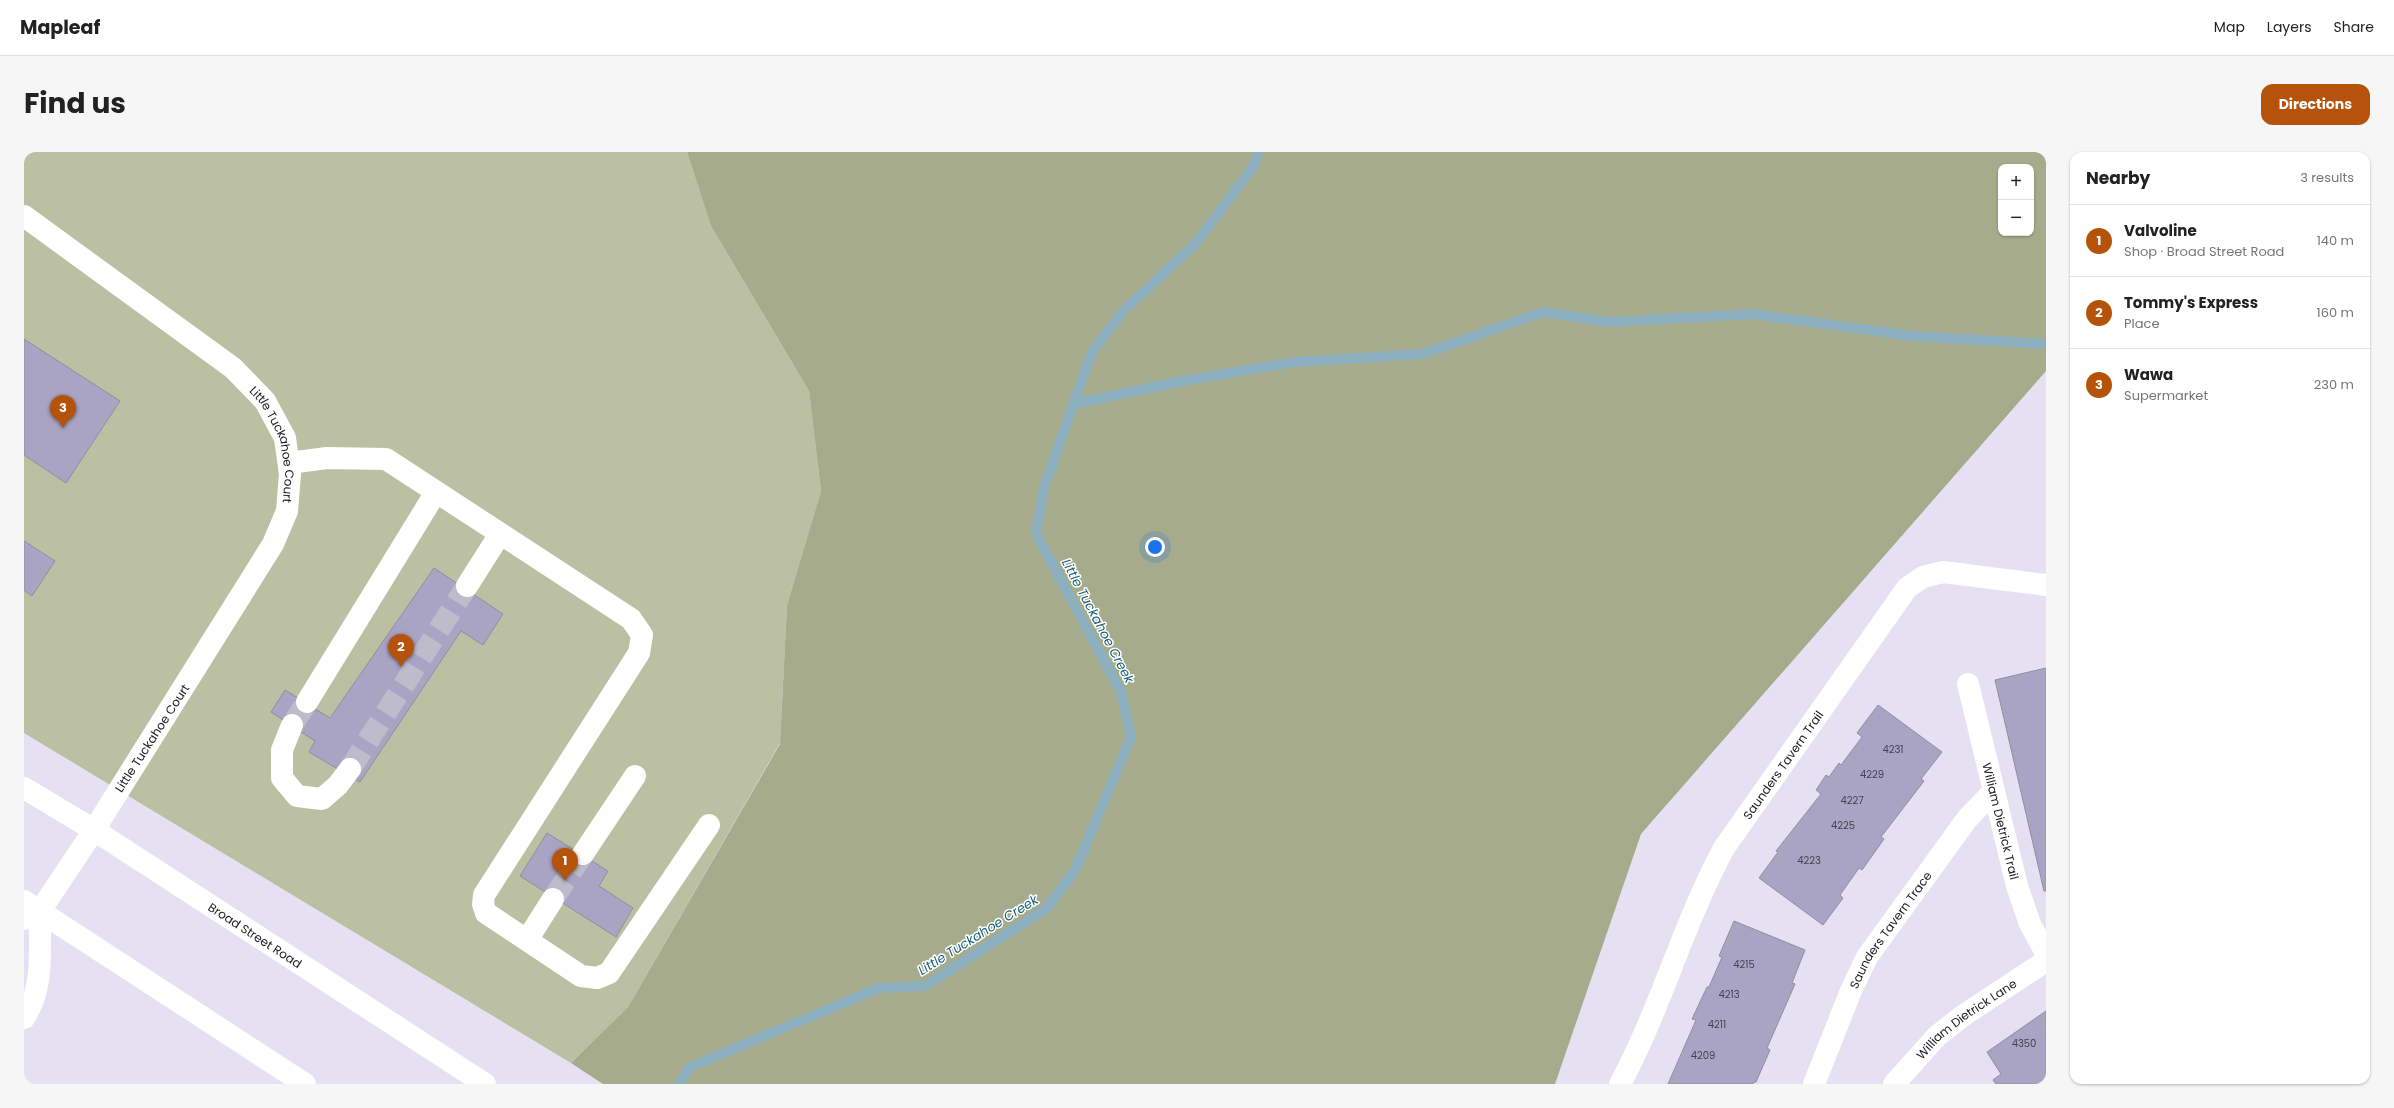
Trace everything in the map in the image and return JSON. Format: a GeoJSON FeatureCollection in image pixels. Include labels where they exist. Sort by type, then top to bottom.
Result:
{"type":"FeatureCollection","features":[{"type":"Feature","properties":{"kind":"street","name":"Little Tuckahoe Court"},"geometry":{"type":"LineString","coordinates":[[24,216],[233,368],[265,401],[285,438],[290,474],[287,511],[274,544],[94,830],[29,910]]}},
{"type":"Feature","properties":{"kind":"street"},"geometry":{"type":"LineString","coordinates":[[289,463],[327,458],[386,459],[630,619],[642,635],[639,653],[484,895],[483,904],[486,913],[581,976],[597,978],[609,973],[709,825]]}},
{"type":"Feature","properties":{"kind":"street"},"geometry":{"type":"LineString","coordinates":[[307,702],[436,492]]}},
{"type":"Feature","properties":{"kind":"street"},"geometry":{"type":"LineString","coordinates":[[467,586],[500,534]]}},
{"type":"Feature","properties":{"kind":"street","name":"Saunders Tavern Trail"},"geometry":{"type":"LineString","coordinates":[[1620,1084],[1654,1009],[1708,878],[1724,848],[1907,588],[1923,577],[1944,572],[2046,585]]}},
{"type":"Feature","properties":{"kind":"street","name":"William Dietrick Trail"},"geometry":{"type":"LineString","coordinates":[[1968,684],[2017,886],[2030,924],[2046,953]]}},
{"type":"Feature","properties":{"kind":"street"},"geometry":{"type":"LineString","coordinates":[[292,725],[282,750],[282,778],[297,796],[322,799],[338,785],[350,769]]}},
{"type":"Feature","properties":{"kind":"street"},"geometry":{"type":"LineString","coordinates":[[583,854],[635,776]]}},
{"type":"Feature","properties":{"kind":"street","name":"Broad Street Road"},"geometry":{"type":"LineString","coordinates":[[24,788],[94,830],[485,1084]]}},
{"type":"Feature","properties":{"kind":"street","name":"Saunders Tavern Trace"},"geometry":{"type":"LineString","coordinates":[[1814,1084],[1850,993],[1867,957],[1967,819],[1993,792]]}},
{"type":"Feature","properties":{"kind":"street"},"geometry":{"type":"LineString","coordinates":[[527,940],[553,899]]}},
{"type":"Feature","properties":{"kind":"street"},"geometry":{"type":"LineString","coordinates":[[24,1018],[30,1009],[38,985],[29,910]]}},
{"type":"Feature","properties":{"kind":"street"},"geometry":{"type":"LineString","coordinates":[[29,910],[305,1084]]}},
{"type":"Feature","properties":{"kind":"street","name":"William Dietrick Lane"},"geometry":{"type":"LineString","coordinates":[[1894,1084],[1937,1036],[1964,1015],[2046,961]]}},
{"type":"Feature","properties":{"kind":"green space"},"geometry":{"type":"Polygon","coordinates":[[[24,152],[687,152],[711,226],[809,391],[821,491],[787,605],[780,743],[628,1007],[571,1063],[24,733],[24,152]]]}},
{"type":"Feature","properties":{"kind":"green space"},"geometry":{"type":"Polygon","coordinates":[[[687,152],[2046,152],[2046,371],[1641,834],[1555,1084],[603,1084],[571,1063],[628,1007],[780,744],[787,605],[821,491],[809,391],[711,226],[687,152]]]}},
{"type":"Feature","properties":{"kind":"building"},"geometry":{"type":"Polygon","coordinates":[[[24,339],[120,401],[66,483],[24,455],[24,339]]]}},
{"type":"Feature","properties":{"kind":"building"},"geometry":{"type":"Polygon","coordinates":[[[24,541],[55,561],[32,596],[24,590],[24,541]]]}},
{"type":"Feature","properties":{"kind":"building"},"geometry":{"type":"Polygon","coordinates":[[[434,568],[503,614],[483,645],[461,631],[360,782],[309,752],[315,741],[271,712],[285,690],[330,718],[434,568]]]}},
{"type":"Feature","properties":{"kind":"building"},"geometry":{"type":"Polygon","coordinates":[[[2046,668],[2046,891],[2044,891],[1995,680],[2046,668]]]}},
{"type":"Feature","properties":{"kind":"building"},"geometry":{"type":"Polygon","coordinates":[[[1878,705],[1942,752],[1921,779],[1924,781],[1881,837],[1884,839],[1862,870],[1859,868],[1840,895],[1843,898],[1823,925],[1759,878],[1778,852],[1776,851],[1821,794],[1816,790],[1826,775],[1829,777],[1839,763],[1841,765],[1862,737],[1857,733],[1878,705]]]}},
{"type":"Feature","properties":{"kind":"building"},"geometry":{"type":"Polygon","coordinates":[[[547,833],[608,871],[599,886],[633,908],[616,937],[520,876],[547,833]]]}},
{"type":"Feature","properties":{"kind":"building"},"geometry":{"type":"Polygon","coordinates":[[[1734,921],[1805,950],[1792,983],[1795,984],[1767,1048],[1770,1050],[1756,1082],[1753,1084],[1668,1084],[1696,1020],[1692,1019],[1707,987],[1709,987],[1722,957],[1719,956],[1734,921]]]}},
{"type":"Feature","properties":{"kind":"building"},"geometry":{"type":"Polygon","coordinates":[[[2046,1011],[2046,1084],[1996,1084],[1993,1080],[2001,1074],[1987,1052],[2046,1011]]]}},
{"type":"Feature","properties":{"kind":"waterway","name":"Little Tuckahoe Creek"},"geometry":{"type":"LineString","coordinates":[[679,1084],[690,1067],[879,988],[925,986],[1047,908],[1075,870],[1131,737],[1121,692],[1036,534],[1044,487],[1092,352],[1123,311],[1195,244],[1253,167],[1259,152]]}},
{"type":"Feature","properties":{"kind":"waterway"},"geometry":{"type":"LineString","coordinates":[[1074,404],[1172,383],[1294,362],[1423,354],[1543,312],[1609,322],[1752,314],[1912,336],[2046,344]]}},
{"type":"Feature","properties":{"kind":"tunnel"},"geometry":{"type":"LineString","coordinates":[[350,769],[467,586]]}},
{"type":"Feature","properties":{"kind":"tunnel"},"geometry":{"type":"LineString","coordinates":[[292,725],[307,702]]}},
{"type":"Feature","properties":{"kind":"tunnel"},"geometry":{"type":"LineString","coordinates":[[553,899],[583,854]]}},
{"type":"Feature","properties":{"kind":"place","name":"Wawa"},"geometry":{"type":"Point","coordinates":[63,428]}},
{"type":"Feature","properties":{"kind":"place","name":"Tommy's Express"},"geometry":{"type":"Point","coordinates":[401,667]}},
{"type":"Feature","properties":{"kind":"place","name":"Valvoline"},"geometry":{"type":"Point","coordinates":[565,881]}}]}
